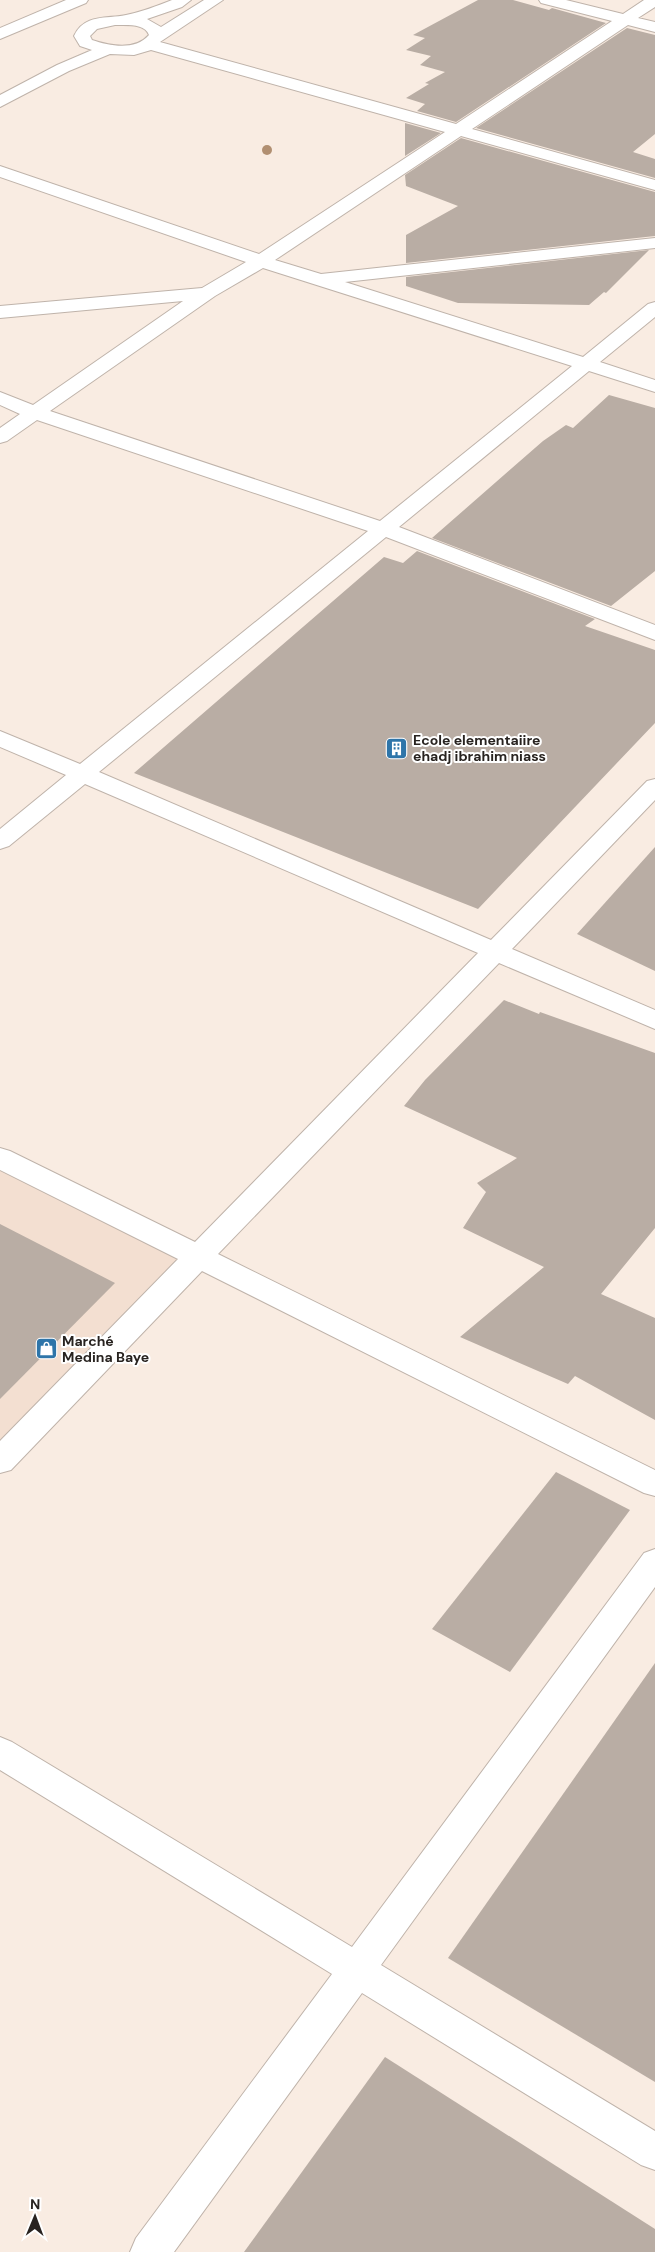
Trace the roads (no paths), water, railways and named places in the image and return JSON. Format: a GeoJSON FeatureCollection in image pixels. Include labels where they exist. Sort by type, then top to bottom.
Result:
{"type":"FeatureCollection","features":[{"type":"Feature","properties":{"kind":"street"},"geometry":{"type":"LineString","coordinates":[[0,34],[80,0]]}},
{"type":"Feature","properties":{"kind":"street"},"geometry":{"type":"LineString","coordinates":[[180,2],[126,20],[95,24],[83,32],[82,36],[86,43],[107,50],[130,50],[215,0]]}},
{"type":"Feature","properties":{"kind":"street"},"geometry":{"type":"LineString","coordinates":[[547,0],[655,27]]}},
{"type":"Feature","properties":{"kind":"street"},"geometry":{"type":"LineString","coordinates":[[0,437],[208,292],[261,261],[655,0]]}},
{"type":"Feature","properties":{"kind":"street"},"geometry":{"type":"LineString","coordinates":[[154,37],[180,2]]}},
{"type":"Feature","properties":{"kind":"street"},"geometry":{"type":"LineString","coordinates":[[104,22],[105,3]]}},
{"type":"Feature","properties":{"kind":"street"},"geometry":{"type":"LineString","coordinates":[[126,20],[146,24],[154,37],[458,129],[655,185]]}},
{"type":"Feature","properties":{"kind":"street"},"geometry":{"type":"LineString","coordinates":[[63,68],[68,58],[86,43]]}},
{"type":"Feature","properties":{"kind":"street"},"geometry":{"type":"LineString","coordinates":[[0,102],[63,68],[107,50]]}},
{"type":"Feature","properties":{"kind":"street"},"geometry":{"type":"LineString","coordinates":[[0,171],[261,261],[655,386]]}},
{"type":"Feature","properties":{"kind":"street"},"geometry":{"type":"LineString","coordinates":[[318,279],[655,243]]}},
{"type":"Feature","properties":{"kind":"street"},"geometry":{"type":"LineString","coordinates":[[0,312],[208,292]]}},
{"type":"Feature","properties":{"kind":"street"},"geometry":{"type":"LineString","coordinates":[[0,841],[655,308]]}},
{"type":"Feature","properties":{"kind":"street"},"geometry":{"type":"LineString","coordinates":[[0,398],[36,413],[384,529],[655,632]]}},
{"type":"Feature","properties":{"kind":"street"},"geometry":{"type":"LineString","coordinates":[[0,738],[655,1020]]}},
{"type":"Feature","properties":{"kind":"street"},"geometry":{"type":"LineString","coordinates":[[0,1461],[655,786]]}},
{"type":"Feature","properties":{"kind":"street"},"geometry":{"type":"LineString","coordinates":[[0,1158],[655,1484]]}},
{"type":"Feature","properties":{"kind":"street"},"geometry":{"type":"LineString","coordinates":[[150,2252],[655,1562]]}},
{"type":"Feature","properties":{"kind":"street"},"geometry":{"type":"LineString","coordinates":[[0,1752],[655,2152]]}},
{"type":"Feature","properties":{"kind":"place","name":"Ecole elementaiire ehadj ibrahim niass"},"geometry":{"type":"Point","coordinates":[397,748]}},
{"type":"Feature","properties":{"kind":"place","name":"Marché Medina Baye"},"geometry":{"type":"Point","coordinates":[46,1349]}}]}
